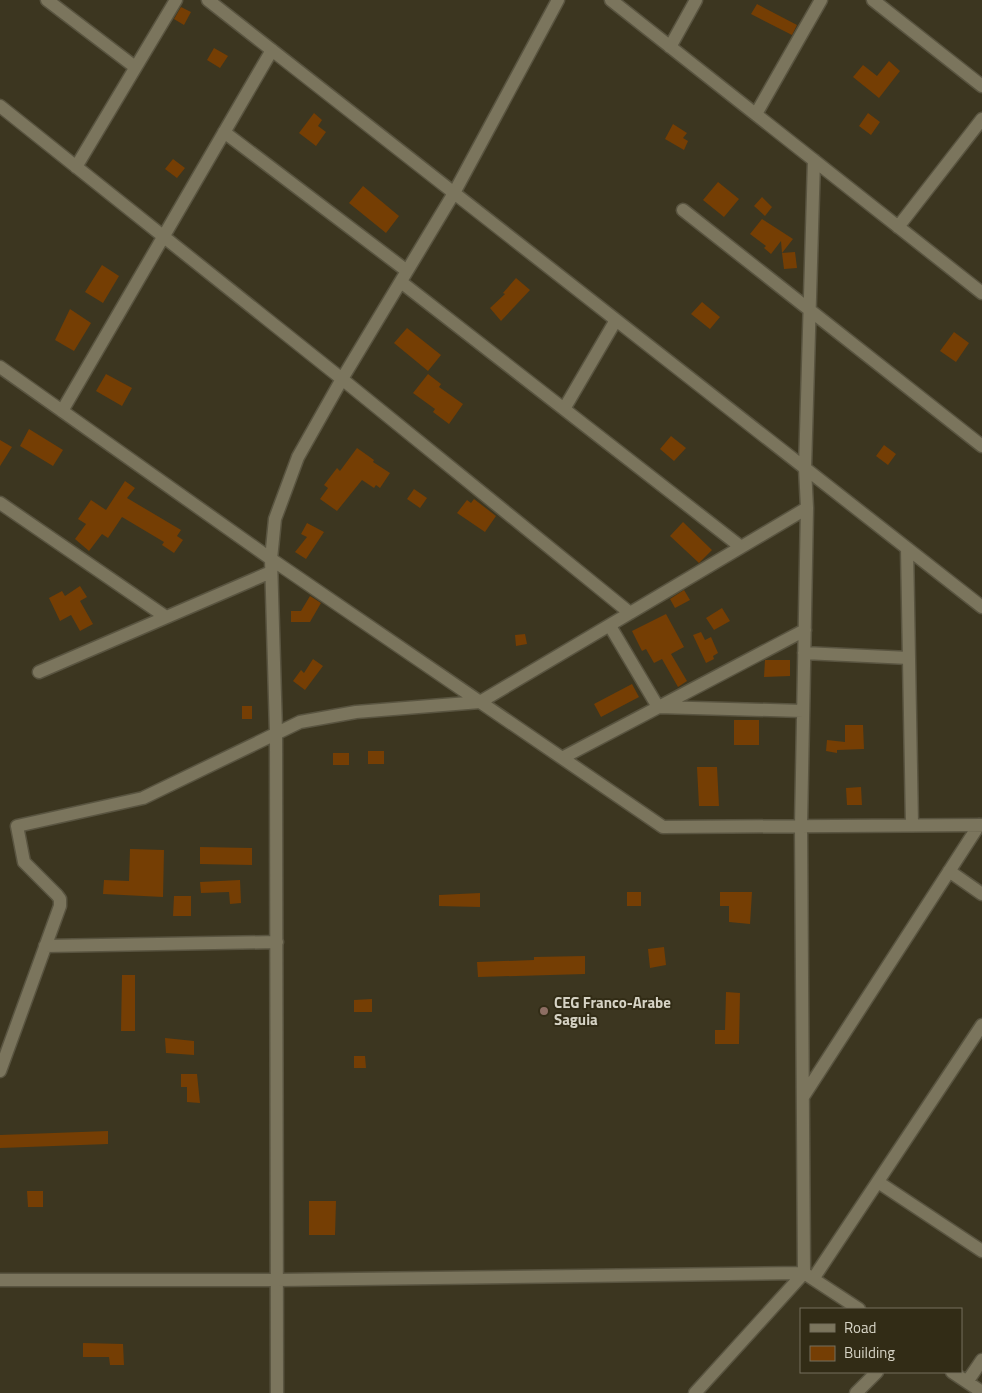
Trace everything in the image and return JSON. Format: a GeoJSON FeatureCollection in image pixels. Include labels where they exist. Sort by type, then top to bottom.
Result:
{"type":"FeatureCollection","features":[{"type":"Feature","properties":{"kind":"street"},"geometry":{"type":"LineString","coordinates":[[47,0],[135,67]]}},
{"type":"Feature","properties":{"kind":"street"},"geometry":{"type":"LineString","coordinates":[[76,166],[176,0]]}},
{"type":"Feature","properties":{"kind":"street"},"geometry":{"type":"LineString","coordinates":[[208,0],[982,607]]}},
{"type":"Feature","properties":{"kind":"street"},"geometry":{"type":"LineString","coordinates":[[277,1393],[279,1280],[276,732],[270,559],[275,519],[298,457],[342,379],[454,193],[558,0]]}},
{"type":"Feature","properties":{"kind":"street"},"geometry":{"type":"LineString","coordinates":[[611,0],[982,293]]}},
{"type":"Feature","properties":{"kind":"street"},"geometry":{"type":"LineString","coordinates":[[670,46],[696,0]]}},
{"type":"Feature","properties":{"kind":"street"},"geometry":{"type":"LineString","coordinates":[[756,114],[821,0]]}},
{"type":"Feature","properties":{"kind":"street"},"geometry":{"type":"LineString","coordinates":[[873,0],[982,86]]}},
{"type":"Feature","properties":{"kind":"street"},"geometry":{"type":"LineString","coordinates":[[62,411],[272,50]]}},
{"type":"Feature","properties":{"kind":"street"},"geometry":{"type":"LineString","coordinates":[[0,106],[342,379],[630,613]]}},
{"type":"Feature","properties":{"kind":"street"},"geometry":{"type":"LineString","coordinates":[[898,226],[982,119]]}},
{"type":"Feature","properties":{"kind":"street"},"geometry":{"type":"LineString","coordinates":[[224,132],[408,271]]}},
{"type":"Feature","properties":{"kind":"street"},"geometry":{"type":"LineString","coordinates":[[809,1276],[803,1097],[801,826],[807,508],[805,468],[814,160]]}},
{"type":"Feature","properties":{"kind":"street"},"geometry":{"type":"LineString","coordinates":[[683,210],[982,446]]}},
{"type":"Feature","properties":{"kind":"street"},"geometry":{"type":"LineString","coordinates":[[401,282],[741,547]]}},
{"type":"Feature","properties":{"kind":"street"},"geometry":{"type":"LineString","coordinates":[[564,409],[616,320]]}},
{"type":"Feature","properties":{"kind":"street"},"geometry":{"type":"LineString","coordinates":[[0,367],[270,559],[662,827],[981,825]]}},
{"type":"Feature","properties":{"kind":"street"},"geometry":{"type":"LineString","coordinates":[[0,503],[166,617]]}},
{"type":"Feature","properties":{"kind":"street"},"geometry":{"type":"LineString","coordinates":[[0,1071],[60,906],[60,899],[24,862],[17,826],[143,798],[300,722],[346,713],[480,702],[807,508]]}},
{"type":"Feature","properties":{"kind":"street"},"geometry":{"type":"LineString","coordinates":[[907,548],[912,825]]}},
{"type":"Feature","properties":{"kind":"street"},"geometry":{"type":"LineString","coordinates":[[39,672],[271,572]]}},
{"type":"Feature","properties":{"kind":"street"},"geometry":{"type":"LineString","coordinates":[[610,626],[658,707]]}},
{"type":"Feature","properties":{"kind":"street"},"geometry":{"type":"LineString","coordinates":[[562,758],[805,630]]}},
{"type":"Feature","properties":{"kind":"street"},"geometry":{"type":"LineString","coordinates":[[804,653],[909,658]]}},
{"type":"Feature","properties":{"kind":"street"},"geometry":{"type":"LineString","coordinates":[[658,707],[803,711]]}},
{"type":"Feature","properties":{"kind":"street"},"geometry":{"type":"LineString","coordinates":[[803,1097],[949,871],[981,825]]}},
{"type":"Feature","properties":{"kind":"street"},"geometry":{"type":"LineString","coordinates":[[949,871],[982,894]]}},
{"type":"Feature","properties":{"kind":"street"},"geometry":{"type":"LineString","coordinates":[[45,946],[277,942]]}},
{"type":"Feature","properties":{"kind":"street"},"geometry":{"type":"LineString","coordinates":[[695,1393],[809,1276],[878,1182],[982,1025]]}},
{"type":"Feature","properties":{"kind":"street"},"geometry":{"type":"LineString","coordinates":[[878,1182],[982,1251]]}},
{"type":"Feature","properties":{"kind":"street"},"geometry":{"type":"LineString","coordinates":[[0,1280],[809,1276],[857,1308]]}},
{"type":"Feature","properties":{"kind":"street"},"geometry":{"type":"LineString","coordinates":[[967,1382],[982,1360]]}},
{"type":"Feature","properties":{"kind":"street"},"geometry":{"type":"LineString","coordinates":[[856,1393],[876,1373]]}},
{"type":"Feature","properties":{"kind":"street"},"geometry":{"type":"LineString","coordinates":[[954,1373],[982,1392]]}},
{"type":"Feature","properties":{"kind":"building"},"geometry":{"type":"Polygon","coordinates":[[[757,4],[797,25],[792,35],[751,14],[757,4]]]}},
{"type":"Feature","properties":{"kind":"building"},"geometry":{"type":"Polygon","coordinates":[[[181,7],[191,12],[184,25],[174,19],[181,7]]]}},
{"type":"Feature","properties":{"kind":"building"},"geometry":{"type":"Polygon","coordinates":[[[214,48],[228,56],[220,68],[207,60],[214,48]]]}},
{"type":"Feature","properties":{"kind":"building"},"geometry":{"type":"Polygon","coordinates":[[[889,61],[900,71],[879,98],[853,77],[863,65],[877,76],[889,61]]]}},
{"type":"Feature","properties":{"kind":"building"},"geometry":{"type":"Polygon","coordinates":[[[314,113],[322,120],[318,126],[326,132],[316,146],[299,133],[314,113]]]}},
{"type":"Feature","properties":{"kind":"building"},"geometry":{"type":"Polygon","coordinates":[[[868,113],[880,122],[871,135],[859,126],[868,113]]]}},
{"type":"Feature","properties":{"kind":"building"},"geometry":{"type":"Polygon","coordinates":[[[673,124],[687,133],[683,138],[688,141],[684,150],[665,139],[673,124]]]}},
{"type":"Feature","properties":{"kind":"building"},"geometry":{"type":"Polygon","coordinates":[[[173,159],[185,168],[177,178],[165,169],[173,159]]]}},
{"type":"Feature","properties":{"kind":"building"},"geometry":{"type":"Polygon","coordinates":[[[718,182],[739,199],[724,217],[703,200],[718,182]]]}},
{"type":"Feature","properties":{"kind":"building"},"geometry":{"type":"Polygon","coordinates":[[[363,186],[399,216],[386,233],[349,203],[363,186]]]}},
{"type":"Feature","properties":{"kind":"building"},"geometry":{"type":"Polygon","coordinates":[[[762,197],[772,207],[765,216],[754,206],[762,197]]]}},
{"type":"Feature","properties":{"kind":"building"},"geometry":{"type":"Polygon","coordinates":[[[762,219],[793,239],[782,253],[781,241],[771,254],[764,248],[766,246],[750,234],[762,219]]]}},
{"type":"Feature","properties":{"kind":"building"},"geometry":{"type":"Polygon","coordinates":[[[795,252],[797,268],[784,269],[782,253],[795,252]]]}},
{"type":"Feature","properties":{"kind":"building"},"geometry":{"type":"Polygon","coordinates":[[[102,265],[119,276],[103,303],[85,292],[102,265]]]}},
{"type":"Feature","properties":{"kind":"building"},"geometry":{"type":"Polygon","coordinates":[[[516,278],[530,290],[501,321],[490,308],[505,294],[503,293],[516,278]]]}},
{"type":"Feature","properties":{"kind":"building"},"geometry":{"type":"Polygon","coordinates":[[[702,302],[720,317],[710,329],[691,314],[702,302]]]}},
{"type":"Feature","properties":{"kind":"building"},"geometry":{"type":"Polygon","coordinates":[[[70,309],[91,323],[74,351],[55,340],[70,309]]]}},
{"type":"Feature","properties":{"kind":"building"},"geometry":{"type":"Polygon","coordinates":[[[407,328],[441,355],[428,371],[394,343],[407,328]]]}},
{"type":"Feature","properties":{"kind":"building"},"geometry":{"type":"Polygon","coordinates":[[[954,332],[969,343],[956,362],[940,351],[954,332]]]}},
{"type":"Feature","properties":{"kind":"building"},"geometry":{"type":"Polygon","coordinates":[[[106,374],[132,388],[122,406],[96,391],[106,374]]]}},
{"type":"Feature","properties":{"kind":"building"},"geometry":{"type":"Polygon","coordinates":[[[428,374],[441,384],[439,387],[463,404],[449,424],[433,412],[435,409],[413,393],[428,374]]]}},
{"type":"Feature","properties":{"kind":"building"},"geometry":{"type":"Polygon","coordinates":[[[29,429],[63,450],[53,466],[20,446],[29,429]]]}},
{"type":"Feature","properties":{"kind":"building"},"geometry":{"type":"Polygon","coordinates":[[[671,436],[686,448],[674,461],[660,449],[671,436]]]}},
{"type":"Feature","properties":{"kind":"building"},"geometry":{"type":"Polygon","coordinates":[[[0,440],[12,447],[0,466],[0,440]]]}},
{"type":"Feature","properties":{"kind":"building"},"geometry":{"type":"Polygon","coordinates":[[[884,445],[896,454],[888,465],[876,456],[884,445]]]}},
{"type":"Feature","properties":{"kind":"building"},"geometry":{"type":"Polygon","coordinates":[[[357,448],[390,473],[380,488],[376,485],[374,488],[362,480],[337,511],[320,499],[328,488],[324,485],[337,468],[340,471],[357,448]]]}},
{"type":"Feature","properties":{"kind":"building"},"geometry":{"type":"Polygon","coordinates":[[[125,481],[135,488],[127,498],[181,530],[177,536],[183,540],[174,553],[162,545],[164,542],[122,517],[108,538],[102,534],[89,551],[75,539],[86,524],[78,519],[91,500],[106,510],[125,481]]]}},
{"type":"Feature","properties":{"kind":"building"},"geometry":{"type":"Polygon","coordinates":[[[414,489],[427,498],[420,508],[407,499],[414,489]]]}},
{"type":"Feature","properties":{"kind":"building"},"geometry":{"type":"Polygon","coordinates":[[[474,499],[496,516],[485,532],[457,513],[467,500],[471,503],[474,499]]]}},
{"type":"Feature","properties":{"kind":"building"},"geometry":{"type":"Polygon","coordinates":[[[683,522],[712,550],[699,563],[670,536],[683,522]]]}},
{"type":"Feature","properties":{"kind":"building"},"geometry":{"type":"Polygon","coordinates":[[[307,523],[324,532],[306,559],[295,552],[307,537],[301,534],[307,523]]]}},
{"type":"Feature","properties":{"kind":"building"},"geometry":{"type":"Polygon","coordinates":[[[80,586],[87,597],[80,601],[93,624],[80,631],[71,615],[60,621],[49,598],[62,591],[65,596],[80,586]]]}},
{"type":"Feature","properties":{"kind":"building"},"geometry":{"type":"Polygon","coordinates":[[[684,590],[690,600],[675,608],[670,599],[684,590]]]}},
{"type":"Feature","properties":{"kind":"building"},"geometry":{"type":"Polygon","coordinates":[[[310,596],[321,603],[310,622],[291,622],[291,611],[301,611],[310,596]]]}},
{"type":"Feature","properties":{"kind":"building"},"geometry":{"type":"Polygon","coordinates":[[[722,608],[730,621],[714,630],[706,618],[722,608]]]}},
{"type":"Feature","properties":{"kind":"building"},"geometry":{"type":"Polygon","coordinates":[[[666,614],[684,647],[671,654],[687,681],[678,687],[662,659],[654,663],[646,649],[642,651],[632,631],[666,614]]]}},
{"type":"Feature","properties":{"kind":"building"},"geometry":{"type":"Polygon","coordinates":[[[701,632],[705,640],[711,637],[718,653],[713,656],[714,659],[706,663],[693,635],[701,632]]]}},
{"type":"Feature","properties":{"kind":"building"},"geometry":{"type":"Polygon","coordinates":[[[525,634],[527,644],[516,646],[515,635],[525,634]]]}},
{"type":"Feature","properties":{"kind":"building"},"geometry":{"type":"Polygon","coordinates":[[[313,659],[323,666],[305,690],[293,681],[301,670],[304,673],[313,659]]]}},
{"type":"Feature","properties":{"kind":"building"},"geometry":{"type":"Polygon","coordinates":[[[765,660],[790,660],[790,676],[764,677],[765,660]]]}},
{"type":"Feature","properties":{"kind":"building"},"geometry":{"type":"Polygon","coordinates":[[[632,684],[639,697],[601,717],[594,704],[632,684]]]}},
{"type":"Feature","properties":{"kind":"building"},"geometry":{"type":"Polygon","coordinates":[[[242,706],[252,706],[252,719],[242,719],[242,706]]]}},
{"type":"Feature","properties":{"kind":"building"},"geometry":{"type":"Polygon","coordinates":[[[734,720],[759,720],[759,745],[734,745],[734,720]]]}},
{"type":"Feature","properties":{"kind":"building"},"geometry":{"type":"Polygon","coordinates":[[[845,725],[863,725],[864,749],[837,750],[837,753],[826,751],[827,740],[845,742],[845,725]]]}},
{"type":"Feature","properties":{"kind":"building"},"geometry":{"type":"Polygon","coordinates":[[[368,751],[384,751],[384,764],[368,764],[368,751]]]}},
{"type":"Feature","properties":{"kind":"building"},"geometry":{"type":"Polygon","coordinates":[[[333,753],[349,753],[349,765],[333,765],[333,753]]]}},
{"type":"Feature","properties":{"kind":"building"},"geometry":{"type":"Polygon","coordinates":[[[697,767],[717,767],[719,806],[699,806],[697,767]]]}},
{"type":"Feature","properties":{"kind":"building"},"geometry":{"type":"Polygon","coordinates":[[[861,787],[862,805],[847,805],[846,788],[861,787]]]}},
{"type":"Feature","properties":{"kind":"building"},"geometry":{"type":"Polygon","coordinates":[[[200,847],[252,848],[252,865],[200,864],[200,847]]]}},
{"type":"Feature","properties":{"kind":"building"},"geometry":{"type":"Polygon","coordinates":[[[130,849],[164,850],[163,897],[103,894],[104,880],[129,881],[130,849]]]}},
{"type":"Feature","properties":{"kind":"building"},"geometry":{"type":"Polygon","coordinates":[[[240,880],[241,903],[230,904],[229,892],[201,893],[200,882],[240,880]]]}},
{"type":"Feature","properties":{"kind":"building"},"geometry":{"type":"Polygon","coordinates":[[[627,892],[641,892],[641,906],[627,906],[627,892]]]}},
{"type":"Feature","properties":{"kind":"building"},"geometry":{"type":"Polygon","coordinates":[[[720,892],[752,892],[750,924],[729,922],[729,906],[720,906],[720,892]]]}},
{"type":"Feature","properties":{"kind":"building"},"geometry":{"type":"Polygon","coordinates":[[[480,893],[480,907],[439,906],[439,895],[480,893]]]}},
{"type":"Feature","properties":{"kind":"building"},"geometry":{"type":"Polygon","coordinates":[[[174,896],[191,896],[191,916],[173,916],[174,896]]]}},
{"type":"Feature","properties":{"kind":"building"},"geometry":{"type":"Polygon","coordinates":[[[664,947],[666,965],[650,968],[648,949],[664,947]]]}},
{"type":"Feature","properties":{"kind":"building"},"geometry":{"type":"Polygon","coordinates":[[[585,956],[585,974],[478,977],[477,962],[534,960],[534,957],[585,956]]]}},
{"type":"Feature","properties":{"kind":"building"},"geometry":{"type":"Polygon","coordinates":[[[122,975],[135,975],[135,1031],[121,1031],[122,975]]]}},
{"type":"Feature","properties":{"kind":"building"},"geometry":{"type":"Polygon","coordinates":[[[726,992],[740,993],[739,1044],[715,1044],[715,1030],[725,1030],[726,992]]]}},
{"type":"Feature","properties":{"kind":"building"},"geometry":{"type":"Polygon","coordinates":[[[372,999],[372,1012],[354,1012],[354,1000],[372,999]]]}},
{"type":"Feature","properties":{"kind":"building"},"geometry":{"type":"Polygon","coordinates":[[[165,1038],[194,1041],[194,1055],[166,1053],[165,1038]]]}},
{"type":"Feature","properties":{"kind":"building"},"geometry":{"type":"Polygon","coordinates":[[[354,1056],[365,1056],[366,1068],[354,1068],[354,1056]]]}},
{"type":"Feature","properties":{"kind":"building"},"geometry":{"type":"Polygon","coordinates":[[[181,1074],[197,1074],[200,1103],[187,1102],[187,1087],[181,1087],[181,1074]]]}},
{"type":"Feature","properties":{"kind":"building"},"geometry":{"type":"Polygon","coordinates":[[[108,1131],[108,1144],[0,1148],[0,1135],[108,1131]]]}},
{"type":"Feature","properties":{"kind":"building"},"geometry":{"type":"Polygon","coordinates":[[[27,1191],[43,1191],[43,1207],[28,1207],[27,1191]]]}},
{"type":"Feature","properties":{"kind":"building"},"geometry":{"type":"Polygon","coordinates":[[[309,1201],[336,1201],[335,1235],[309,1235],[309,1201]]]}},
{"type":"Feature","properties":{"kind":"building"},"geometry":{"type":"Polygon","coordinates":[[[83,1343],[123,1344],[124,1365],[110,1365],[109,1357],[83,1357],[83,1343]]]}},
{"type":"Feature","properties":{"kind":"place","name":"CEG Franco-Arabe Saguia"},"geometry":{"type":"Point","coordinates":[544,1011]}}]}
